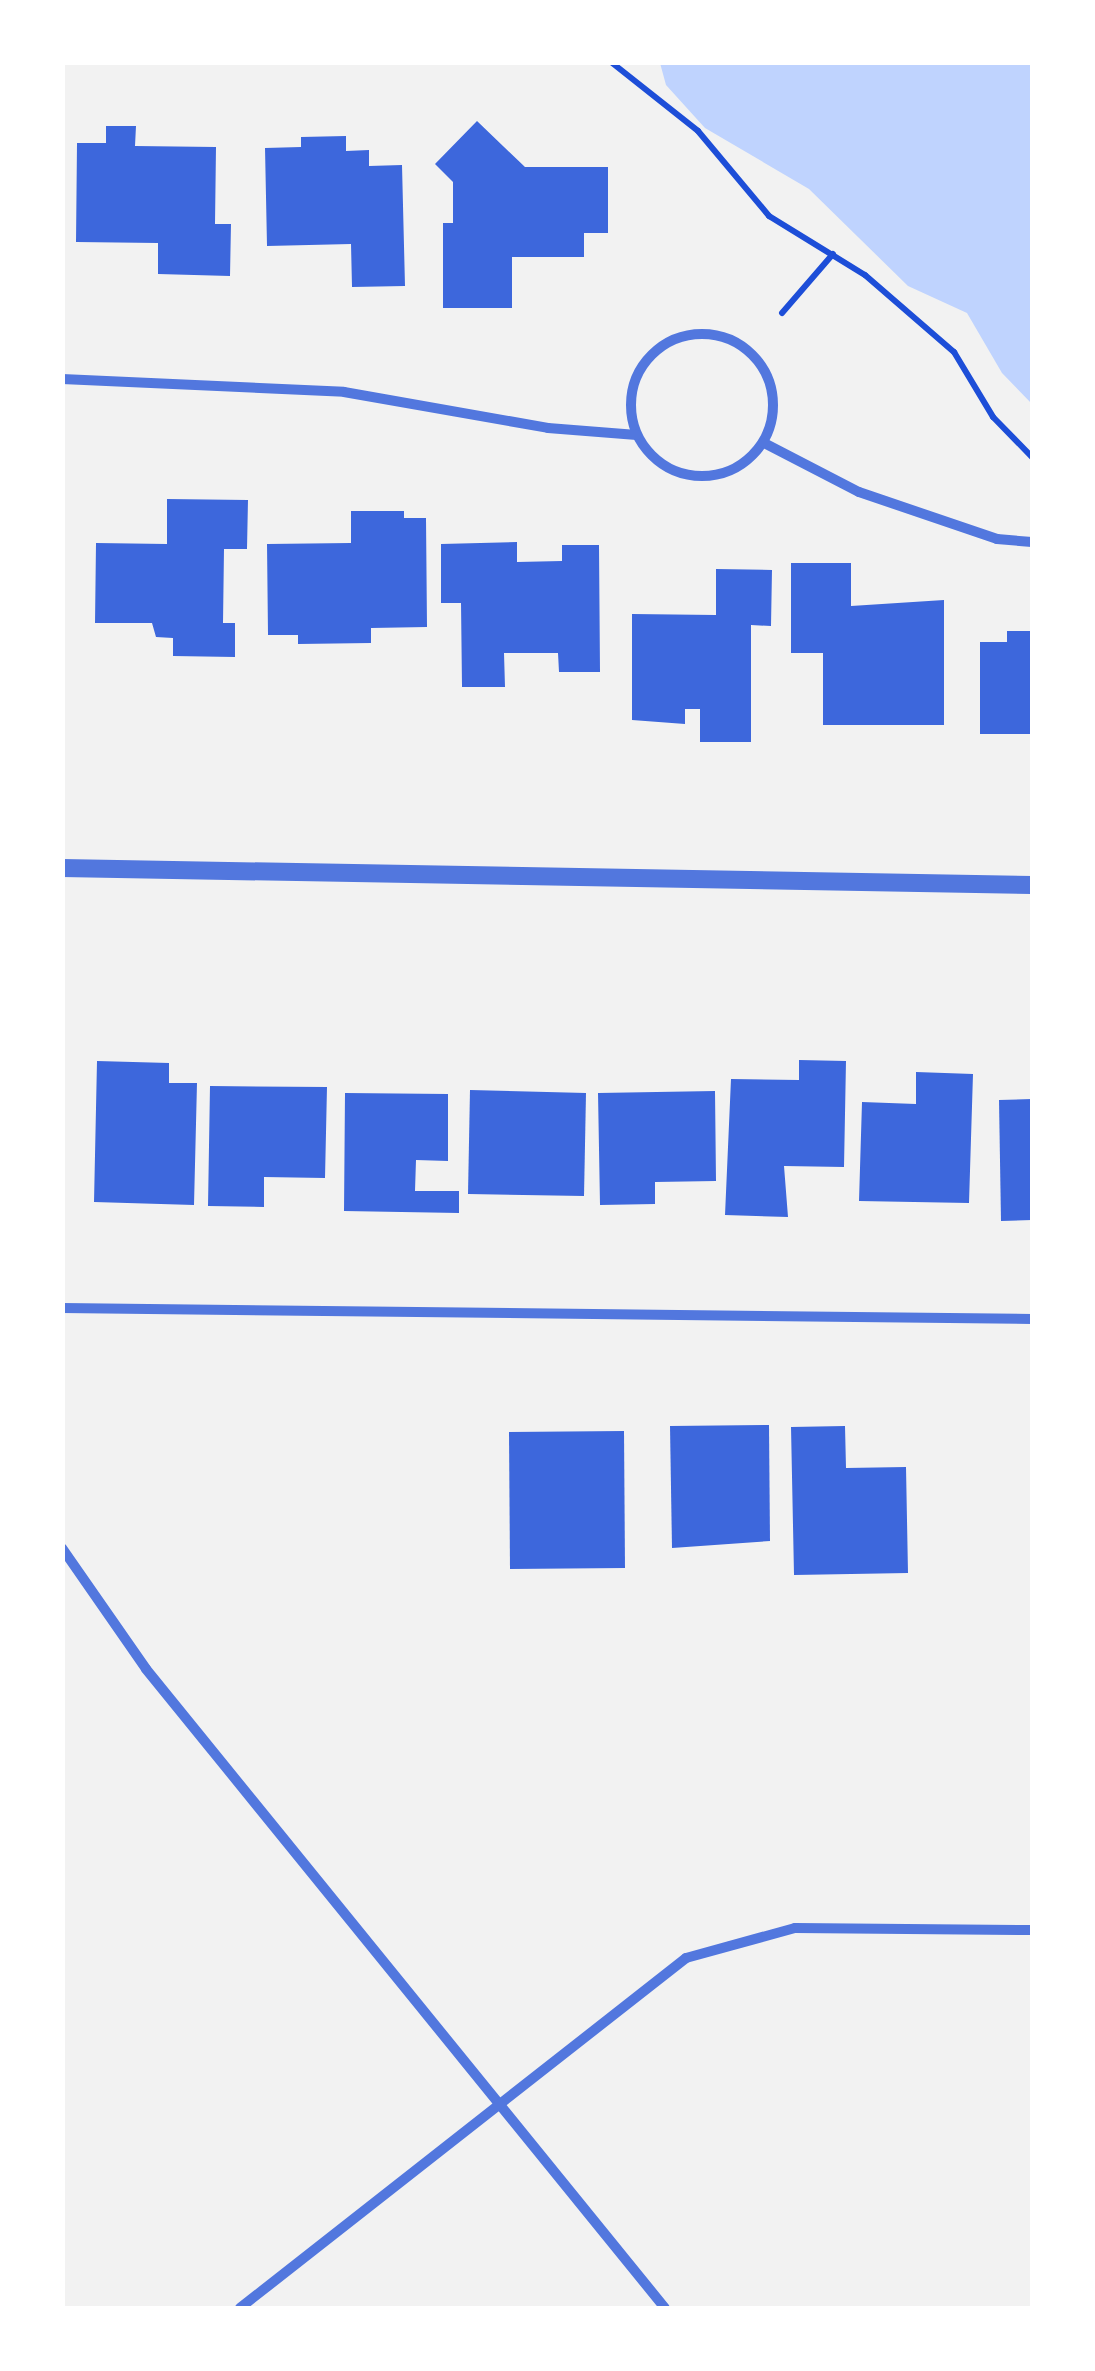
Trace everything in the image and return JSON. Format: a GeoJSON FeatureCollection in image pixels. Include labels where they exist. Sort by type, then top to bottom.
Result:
{"type":"FeatureCollection","features":[{"type":"Feature","properties":{"kind":"street"},"geometry":{"type":"LineString","coordinates":[[688,335],[718,336],[760,362],[773,392],[764,443],[741,465],[696,477],[662,465],[637,435],[630,397],[645,361],[688,335]]}},
{"type":"Feature","properties":{"kind":"street"},"geometry":{"type":"LineString","coordinates":[[62,379],[344,392],[548,428],[637,435]]}},
{"type":"Feature","properties":{"kind":"street"},"geometry":{"type":"LineString","coordinates":[[764,443],[859,492],[997,539],[1032,542]]}},
{"type":"Feature","properties":{"kind":"street"},"geometry":{"type":"LineString","coordinates":[[62,868],[1032,885]]}},
{"type":"Feature","properties":{"kind":"street"},"geometry":{"type":"LineString","coordinates":[[62,1308],[1032,1320]]}},
{"type":"Feature","properties":{"kind":"street"},"geometry":{"type":"LineString","coordinates":[[62,1548],[146,1668],[666,2308]]}},
{"type":"Feature","properties":{"kind":"street"},"geometry":{"type":"LineString","coordinates":[[240,2308],[651,1980],[732,1942],[795,1928],[1032,1930]]}},
{"type":"Feature","properties":{"kind":"path"},"geometry":{"type":"LineString","coordinates":[[611,62],[698,131],[769,216],[834,254],[954,352],[993,417],[1032,457]]}},
{"type":"Feature","properties":{"kind":"path"},"geometry":{"type":"LineString","coordinates":[[782,313],[834,254]]}},
{"type":"Feature","properties":{"kind":"water"},"geometry":{"type":"Polygon","coordinates":[[[660,63],[1032,63],[1032,404],[1002,373],[967,313],[908,286],[809,189],[705,128],[666,85],[660,63]]]}},
{"type":"Feature","properties":{"kind":"building"},"geometry":{"type":"Polygon","coordinates":[[[477,121],[525,167],[608,167],[608,233],[584,233],[584,257],[512,257],[512,308],[443,308],[443,223],[453,223],[453,182],[435,164],[477,121]]]}},
{"type":"Feature","properties":{"kind":"building"},"geometry":{"type":"Polygon","coordinates":[[[106,126],[136,126],[135,146],[216,147],[215,224],[231,224],[230,276],[158,274],[158,243],[76,242],[77,143],[106,143],[106,126]]]}},
{"type":"Feature","properties":{"kind":"building"},"geometry":{"type":"Polygon","coordinates":[[[346,136],[346,151],[369,150],[369,166],[402,165],[405,286],[352,287],[351,244],[267,246],[265,148],[301,147],[301,137],[346,136]]]}},
{"type":"Feature","properties":{"kind":"building"},"geometry":{"type":"Polygon","coordinates":[[[167,499],[248,500],[247,549],[224,549],[223,623],[235,623],[235,657],[173,656],[173,638],[156,637],[152,623],[95,623],[96,543],[167,544],[167,499]]]}},
{"type":"Feature","properties":{"kind":"building"},"geometry":{"type":"Polygon","coordinates":[[[351,511],[404,511],[404,518],[426,518],[427,627],[371,628],[371,643],[298,644],[298,635],[268,635],[267,544],[351,543],[351,511]]]}},
{"type":"Feature","properties":{"kind":"building"},"geometry":{"type":"Polygon","coordinates":[[[517,542],[517,562],[562,561],[562,545],[599,545],[600,672],[559,672],[558,653],[504,653],[505,687],[462,687],[461,603],[441,603],[441,544],[517,542]]]}},
{"type":"Feature","properties":{"kind":"building"},"geometry":{"type":"Polygon","coordinates":[[[791,563],[851,563],[851,606],[944,600],[944,725],[823,725],[823,653],[791,653],[791,563]]]}},
{"type":"Feature","properties":{"kind":"building"},"geometry":{"type":"Polygon","coordinates":[[[716,569],[772,570],[771,626],[751,625],[751,742],[700,742],[700,709],[685,709],[685,724],[632,720],[632,614],[716,615],[716,569]]]}},
{"type":"Feature","properties":{"kind":"building"},"geometry":{"type":"Polygon","coordinates":[[[1007,631],[1032,631],[1032,734],[980,734],[980,642],[1007,642],[1007,631]]]}},
{"type":"Feature","properties":{"kind":"building"},"geometry":{"type":"Polygon","coordinates":[[[799,1060],[846,1061],[844,1167],[784,1166],[788,1217],[725,1215],[731,1079],[799,1080],[799,1060]]]}},
{"type":"Feature","properties":{"kind":"building"},"geometry":{"type":"Polygon","coordinates":[[[97,1061],[169,1063],[169,1083],[197,1083],[194,1205],[94,1202],[97,1061]]]}},
{"type":"Feature","properties":{"kind":"building"},"geometry":{"type":"Polygon","coordinates":[[[916,1072],[973,1074],[969,1203],[859,1201],[862,1102],[916,1104],[916,1072]]]}},
{"type":"Feature","properties":{"kind":"building"},"geometry":{"type":"Polygon","coordinates":[[[210,1086],[327,1087],[325,1178],[264,1177],[264,1207],[208,1206],[210,1086]]]}},
{"type":"Feature","properties":{"kind":"building"},"geometry":{"type":"Polygon","coordinates":[[[470,1090],[586,1093],[584,1196],[468,1194],[470,1090]]]}},
{"type":"Feature","properties":{"kind":"building"},"geometry":{"type":"Polygon","coordinates":[[[715,1091],[716,1181],[655,1182],[655,1204],[600,1205],[598,1093],[715,1091]]]}},
{"type":"Feature","properties":{"kind":"building"},"geometry":{"type":"Polygon","coordinates":[[[345,1093],[448,1094],[448,1161],[416,1160],[415,1191],[459,1191],[459,1213],[344,1211],[345,1093]]]}},
{"type":"Feature","properties":{"kind":"building"},"geometry":{"type":"Polygon","coordinates":[[[1032,1099],[1032,1220],[1001,1221],[999,1100],[1032,1099]]]}},
{"type":"Feature","properties":{"kind":"building"},"geometry":{"type":"Polygon","coordinates":[[[769,1425],[770,1541],[672,1548],[670,1426],[769,1425]]]}},
{"type":"Feature","properties":{"kind":"building"},"geometry":{"type":"Polygon","coordinates":[[[845,1426],[846,1468],[906,1467],[908,1573],[794,1575],[791,1427],[845,1426]]]}},
{"type":"Feature","properties":{"kind":"building"},"geometry":{"type":"Polygon","coordinates":[[[624,1431],[625,1568],[510,1569],[509,1432],[624,1431]]]}}]}
